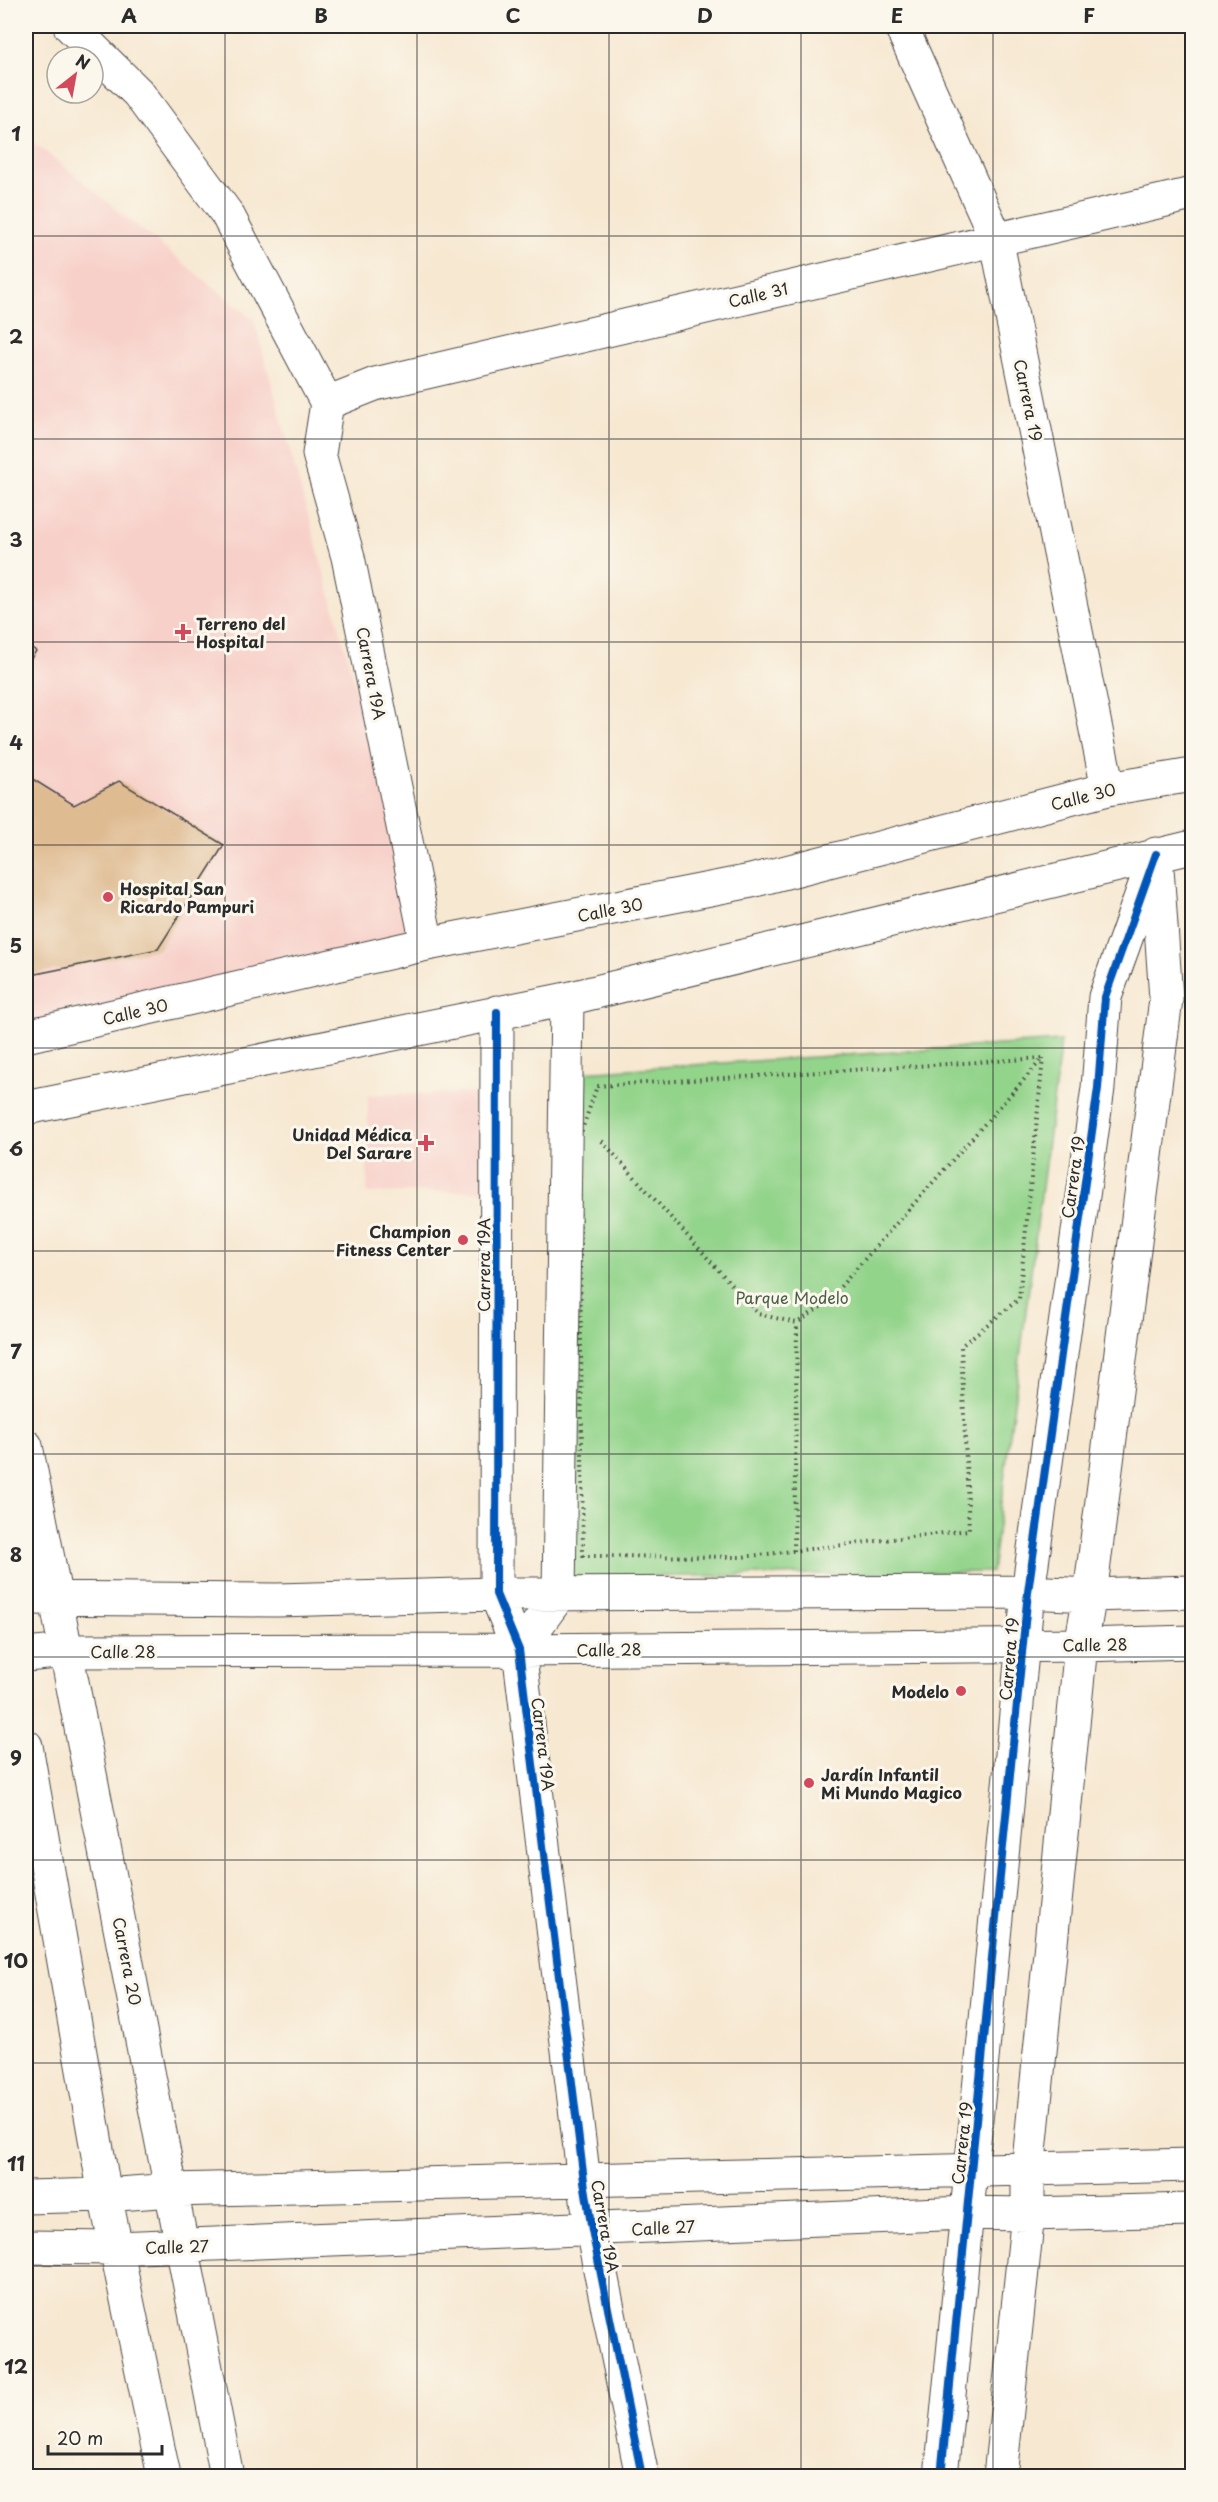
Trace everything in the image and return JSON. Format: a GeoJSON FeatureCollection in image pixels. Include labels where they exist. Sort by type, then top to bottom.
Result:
{"type":"FeatureCollection","features":[{"type":"Feature","properties":{"kind":"street"},"geometry":{"type":"LineString","coordinates":[[70,26],[138,93],[227,214],[327,403]]}},
{"type":"Feature","properties":{"kind":"street","name":"Carrera 19"},"geometry":{"type":"LineString","coordinates":[[901,26],[996,238],[1108,789]]}},
{"type":"Feature","properties":{"kind":"street","name":"Calle 31"},"geometry":{"type":"LineString","coordinates":[[327,403],[375,384],[1192,194]]}},
{"type":"Feature","properties":{"kind":"street","name":"Carrera 19A"},"geometry":{"type":"LineString","coordinates":[[327,403],[319,453],[348,557],[427,944]]}},
{"type":"Feature","properties":{"kind":"street","name":"Calle 30"},"geometry":{"type":"LineString","coordinates":[[26,1036],[427,944],[751,882],[1108,789],[1192,775]]}},
{"type":"Feature","properties":{"kind":"street"},"geometry":{"type":"LineString","coordinates":[[26,1108],[567,999],[1192,847]]}},
{"type":"Feature","properties":{"kind":"street"},"geometry":{"type":"LineString","coordinates":[[1000,2476],[1028,2214],[1028,2171],[1082,1645],[1179,998],[1156,854]]}},
{"type":"Feature","properties":{"kind":"street","name":"Carrera 19"},"geometry":{"type":"LineString","coordinates":[[941,2476],[965,2213],[972,2170],[1028,1592],[1098,1088],[1106,997],[1156,854]]}},
{"type":"Feature","properties":{"kind":"street"},"geometry":{"type":"LineString","coordinates":[[519,1650],[559,1595],[567,999]]}},
{"type":"Feature","properties":{"kind":"street","name":"Carrera 19A"},"geometry":{"type":"LineString","coordinates":[[497,1012],[496,1594],[519,1650],[584,2181],[642,2476]]}},
{"type":"Feature","properties":{"kind":"street","name":"Carrera 20"},"geometry":{"type":"LineString","coordinates":[[26,1446],[41,1597],[67,1651],[227,2476]]}},
{"type":"Feature","properties":{"kind":"street"},"geometry":{"type":"LineString","coordinates":[[41,1597],[278,1600],[496,1594],[1028,1592],[1090,1595],[1192,1592]]}},
{"type":"Feature","properties":{"kind":"street","name":"Calle 28"},"geometry":{"type":"LineString","coordinates":[[26,1654],[67,1651],[519,1650],[1192,1642]]}},
{"type":"Feature","properties":{"kind":"street"},"geometry":{"type":"LineString","coordinates":[[26,1746],[105,2195],[164,2476]]}},
{"type":"Feature","properties":{"kind":"street"},"geometry":{"type":"LineString","coordinates":[[26,2197],[172,2190],[972,2170],[1028,2171],[1192,2165]]}},
{"type":"Feature","properties":{"kind":"street","name":"Calle 27"},"geometry":{"type":"LineString","coordinates":[[26,2247],[116,2248],[965,2213],[1028,2214],[1192,2210]]}},
{"type":"Feature","properties":{"kind":"path"},"geometry":{"type":"LineString","coordinates":[[1043,1058],[1019,1299],[961,1346],[969,1530],[742,1557],[583,1556],[579,1139],[597,1086],[1043,1058]]}},
{"type":"Feature","properties":{"kind":"path"},"geometry":{"type":"LineString","coordinates":[[600,1139],[758,1314],[797,1323],[825,1304],[1043,1058]]}},
{"type":"Feature","properties":{"kind":"path"},"geometry":{"type":"LineString","coordinates":[[584,1121],[592,1130]]}},
{"type":"Feature","properties":{"kind":"path"},"geometry":{"type":"LineString","coordinates":[[794,1551],[797,1323]]}},
{"type":"Feature","properties":{"kind":"shaded area","name":"Terreno del Hospital"},"geometry":{"type":"Polygon","coordinates":[[[26,136],[254,320],[427,944],[26,1035],[26,136]]]}},
{"type":"Feature","properties":{"kind":"shaded area","name":"Unidad Médica Del Sarare"},"geometry":{"type":"Polygon","coordinates":[[[482,1093],[486,1191],[367,1193],[368,1095],[482,1093]]]}},
{"type":"Feature","properties":{"kind":"green space","name":"Parque Modelo"},"geometry":{"type":"Polygon","coordinates":[[[1061,1041],[992,1572],[549,1578],[567,1073],[1061,1041]]]}},
{"type":"Feature","properties":{"kind":"building"},"geometry":{"type":"Polygon","coordinates":[[[26,644],[36,651],[26,666],[26,644]]]}},
{"type":"Feature","properties":{"kind":"building","name":"Hospital San Ricardo Pampuri"},"geometry":{"type":"Polygon","coordinates":[[[26,775],[74,805],[119,781],[224,845],[158,949],[26,976],[26,775]]]}},
{"type":"Feature","properties":{"kind":"cycle path"},"geometry":{"type":"LineString","coordinates":[[941,2476],[1028,1592],[1098,1088],[1105,997],[1156,854]]}},
{"type":"Feature","properties":{"kind":"cycle path"},"geometry":{"type":"LineString","coordinates":[[497,1012],[496,1594],[519,1650],[584,2181],[642,2476]]}},
{"type":"Feature","properties":{"kind":"place","name":"Terreno del Hospital"},"geometry":{"type":"Point","coordinates":[183,632]}},
{"type":"Feature","properties":{"kind":"place","name":"Hospital San Ricardo Pampuri"},"geometry":{"type":"Point","coordinates":[108,897]}},
{"type":"Feature","properties":{"kind":"place","name":"Unidad Médica Del Sarare"},"geometry":{"type":"Point","coordinates":[426,1143]}},
{"type":"Feature","properties":{"kind":"place","name":"Champion Fitness Center"},"geometry":{"type":"Point","coordinates":[463,1240]}},
{"type":"Feature","properties":{"kind":"place","name":"Modelo"},"geometry":{"type":"Point","coordinates":[961,1691]}},
{"type":"Feature","properties":{"kind":"place","name":"Jardín Infantil Mi Mundo Magico"},"geometry":{"type":"Point","coordinates":[809,1783]}}]}
